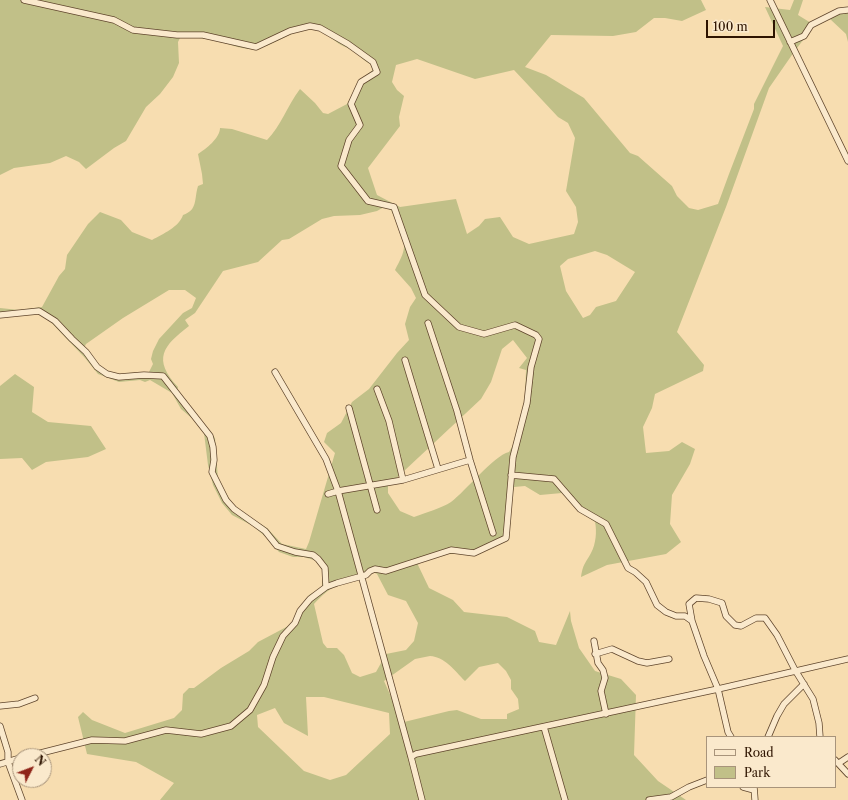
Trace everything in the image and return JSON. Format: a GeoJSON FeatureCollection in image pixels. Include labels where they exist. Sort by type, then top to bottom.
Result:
{"type":"FeatureCollection","features":[{"type":"Feature","properties":{"kind":"street"},"geometry":{"type":"LineString","coordinates":[[24,0],[114,20],[133,30],[176,35],[203,35],[256,47],[290,31],[310,26],[320,28],[348,44],[373,62],[377,72],[361,82],[351,104],[360,125],[349,140],[341,166],[368,201],[394,207],[425,295],[459,327],[484,334],[515,325],[536,335],[539,338],[531,367],[527,403],[513,457],[506,538],[474,553],[451,550],[386,571],[375,569],[370,570],[366,575],[326,587],[310,599],[300,611],[295,623],[283,636],[273,657],[264,685],[250,710],[231,726],[201,734],[166,730],[125,741],[92,740],[52,750]]}},
{"type":"Feature","properties":{"kind":"street"},"geometry":{"type":"LineString","coordinates":[[770,0],[848,161]]}},
{"type":"Feature","properties":{"kind":"street"},"geometry":{"type":"LineString","coordinates":[[790,42],[804,36],[811,25],[839,11],[848,10]]}},
{"type":"Feature","properties":{"kind":"street"},"geometry":{"type":"LineString","coordinates":[[0,315],[39,311],[55,321],[86,352],[97,367],[107,374],[119,377],[144,375],[162,376],[210,436],[214,448],[212,472],[226,500],[234,509],[265,531],[277,546],[294,552],[313,555],[318,559],[326,568],[326,587]]}},
{"type":"Feature","properties":{"kind":"street"},"geometry":{"type":"LineString","coordinates":[[428,323],[457,411],[470,460],[493,532]]}},
{"type":"Feature","properties":{"kind":"street"},"geometry":{"type":"LineString","coordinates":[[405,360],[438,470]]}},
{"type":"Feature","properties":{"kind":"street"},"geometry":{"type":"LineString","coordinates":[[275,372],[326,459],[338,491],[422,800]]}},
{"type":"Feature","properties":{"kind":"street"},"geometry":{"type":"LineString","coordinates":[[377,389],[389,421],[403,480]]}},
{"type":"Feature","properties":{"kind":"street"},"geometry":{"type":"LineString","coordinates":[[349,408],[377,510]]}},
{"type":"Feature","properties":{"kind":"street"},"geometry":{"type":"LineString","coordinates":[[328,494],[403,480],[470,460]]}},
{"type":"Feature","properties":{"kind":"street"},"geometry":{"type":"LineString","coordinates":[[511,475],[554,479],[580,509],[606,524],[628,568],[646,582],[657,605],[666,612],[676,616],[684,616],[692,621]]}},
{"type":"Feature","properties":{"kind":"street"},"geometry":{"type":"LineString","coordinates":[[730,736],[728,732],[718,690],[692,621],[689,604],[696,598],[709,599],[722,603],[726,616],[736,625],[741,626],[756,618],[765,618],[777,635],[812,699],[819,723],[820,736]]}},
{"type":"Feature","properties":{"kind":"street"},"geometry":{"type":"LineString","coordinates":[[594,641],[595,654],[598,663],[603,670],[605,678],[601,691],[606,714]]}},
{"type":"Feature","properties":{"kind":"street"},"geometry":{"type":"LineString","coordinates":[[595,654],[612,649],[647,663],[669,659]]}},
{"type":"Feature","properties":{"kind":"street"},"geometry":{"type":"LineString","coordinates":[[411,757],[416,754],[606,714],[671,698],[718,690],[795,670],[848,659]]}},
{"type":"Feature","properties":{"kind":"street"},"geometry":{"type":"LineString","coordinates":[[768,736],[784,704],[804,684]]}},
{"type":"Feature","properties":{"kind":"street"},"geometry":{"type":"LineString","coordinates":[[0,706],[19,704],[35,698]]}},
{"type":"Feature","properties":{"kind":"street"},"geometry":{"type":"LineString","coordinates":[[0,726],[8,752],[8,762],[22,800]]}},
{"type":"Feature","properties":{"kind":"street"},"geometry":{"type":"LineString","coordinates":[[544,727],[566,800]]}},
{"type":"Feature","properties":{"kind":"street"},"geometry":{"type":"LineString","coordinates":[[848,757],[837,762],[848,774]]}},
{"type":"Feature","properties":{"kind":"street"},"geometry":{"type":"LineString","coordinates":[[0,764],[12,761]]}},
{"type":"Feature","properties":{"kind":"street"},"geometry":{"type":"LineString","coordinates":[[649,800],[671,797],[688,787],[706,780]]}},
{"type":"Feature","properties":{"kind":"street"},"geometry":{"type":"LineString","coordinates":[[754,788],[755,800]]}},
{"type":"Feature","properties":{"kind":"green space"},"geometry":{"type":"Polygon","coordinates":[[[0,0],[701,0],[706,10],[682,21],[654,18],[636,32],[613,36],[551,35],[525,67],[546,75],[584,98],[630,153],[638,156],[672,186],[677,196],[689,208],[698,210],[718,204],[754,109],[754,104],[783,46],[765,7],[790,10],[794,0],[803,0],[798,15],[811,23],[840,8],[848,8],[848,42],[846,34],[830,19],[813,27],[769,88],[726,207],[677,332],[704,365],[703,371],[655,394],[652,408],[643,427],[646,453],[669,451],[682,442],[695,449],[690,464],[672,495],[670,524],[681,542],[666,554],[607,565],[581,577],[583,567],[594,546],[596,533],[595,522],[579,511],[562,493],[540,495],[525,486],[514,487],[507,541],[479,554],[446,554],[419,563],[418,565],[429,588],[453,600],[464,612],[507,617],[535,631],[539,642],[556,645],[570,611],[571,621],[579,648],[595,671],[621,679],[636,695],[634,755],[658,781],[686,800],[160,800],[174,783],[136,762],[87,754],[78,717],[83,712],[92,720],[125,733],[174,718],[182,710],[183,694],[189,688],[194,688],[221,668],[249,651],[258,642],[292,624],[309,595],[322,587],[322,569],[317,561],[304,557],[293,557],[279,552],[267,538],[253,526],[232,515],[222,503],[213,485],[208,465],[204,433],[194,420],[181,409],[172,393],[150,380],[145,382],[140,380],[119,382],[98,374],[45,316],[36,313],[0,317],[0,308],[19,310],[42,307],[59,276],[65,269],[67,255],[88,224],[100,212],[121,220],[132,232],[152,240],[174,227],[183,215],[188,213],[195,204],[198,186],[203,184],[198,154],[218,136],[220,128],[232,129],[267,140],[276,129],[300,89],[323,113],[328,114],[347,104],[362,78],[373,70],[371,64],[351,49],[341,45],[320,30],[312,28],[299,31],[269,45],[255,49],[205,39],[180,38],[178,42],[179,63],[173,77],[160,94],[146,107],[126,141],[86,169],[79,162],[66,156],[50,163],[14,168],[0,175],[0,0]],[[417,59],[396,65],[392,82],[397,90],[404,96],[399,117],[400,126],[368,168],[377,195],[400,207],[456,199],[467,234],[479,226],[485,219],[500,217],[513,237],[529,244],[574,234],[578,222],[576,207],[566,191],[575,138],[568,123],[558,117],[514,70],[475,79],[417,59]],[[384,207],[377,211],[360,215],[334,216],[322,219],[289,239],[282,240],[258,262],[223,271],[195,313],[185,320],[189,326],[173,340],[167,347],[164,354],[163,361],[165,368],[178,387],[177,391],[215,438],[218,480],[235,508],[267,528],[282,544],[306,549],[335,453],[324,442],[327,433],[341,423],[352,402],[369,389],[409,340],[405,324],[410,307],[416,298],[411,288],[395,270],[403,253],[404,243],[401,231],[391,210],[384,207]],[[595,251],[568,259],[560,266],[566,291],[583,318],[590,315],[596,307],[616,301],[635,272],[607,255],[595,251]],[[169,290],[123,318],[86,344],[84,348],[103,369],[117,375],[149,372],[153,364],[151,359],[153,351],[159,339],[183,313],[192,308],[196,298],[185,290],[169,290]],[[513,340],[502,349],[491,382],[481,399],[388,486],[388,493],[400,511],[414,517],[451,502],[495,460],[509,452],[515,442],[525,402],[526,370],[519,368],[527,358],[513,340]],[[373,572],[358,580],[342,583],[334,587],[326,592],[314,604],[323,643],[327,648],[337,648],[344,655],[352,673],[360,677],[376,672],[386,654],[406,650],[414,641],[418,623],[406,601],[388,595],[377,574],[373,572]],[[430,656],[415,659],[384,681],[401,719],[404,722],[457,710],[481,719],[507,719],[507,714],[519,709],[518,699],[511,689],[511,680],[506,671],[498,663],[479,667],[465,681],[445,661],[430,656]],[[306,697],[308,736],[284,723],[275,708],[257,715],[258,727],[304,771],[330,780],[346,775],[390,734],[389,713],[324,697],[306,697]]]}},
{"type":"Feature","properties":{"kind":"green space"},"geometry":{"type":"Polygon","coordinates":[[[15,374],[34,387],[32,412],[48,422],[91,426],[106,449],[88,457],[46,462],[32,470],[22,458],[0,459],[0,386],[15,374]]]}}]}
